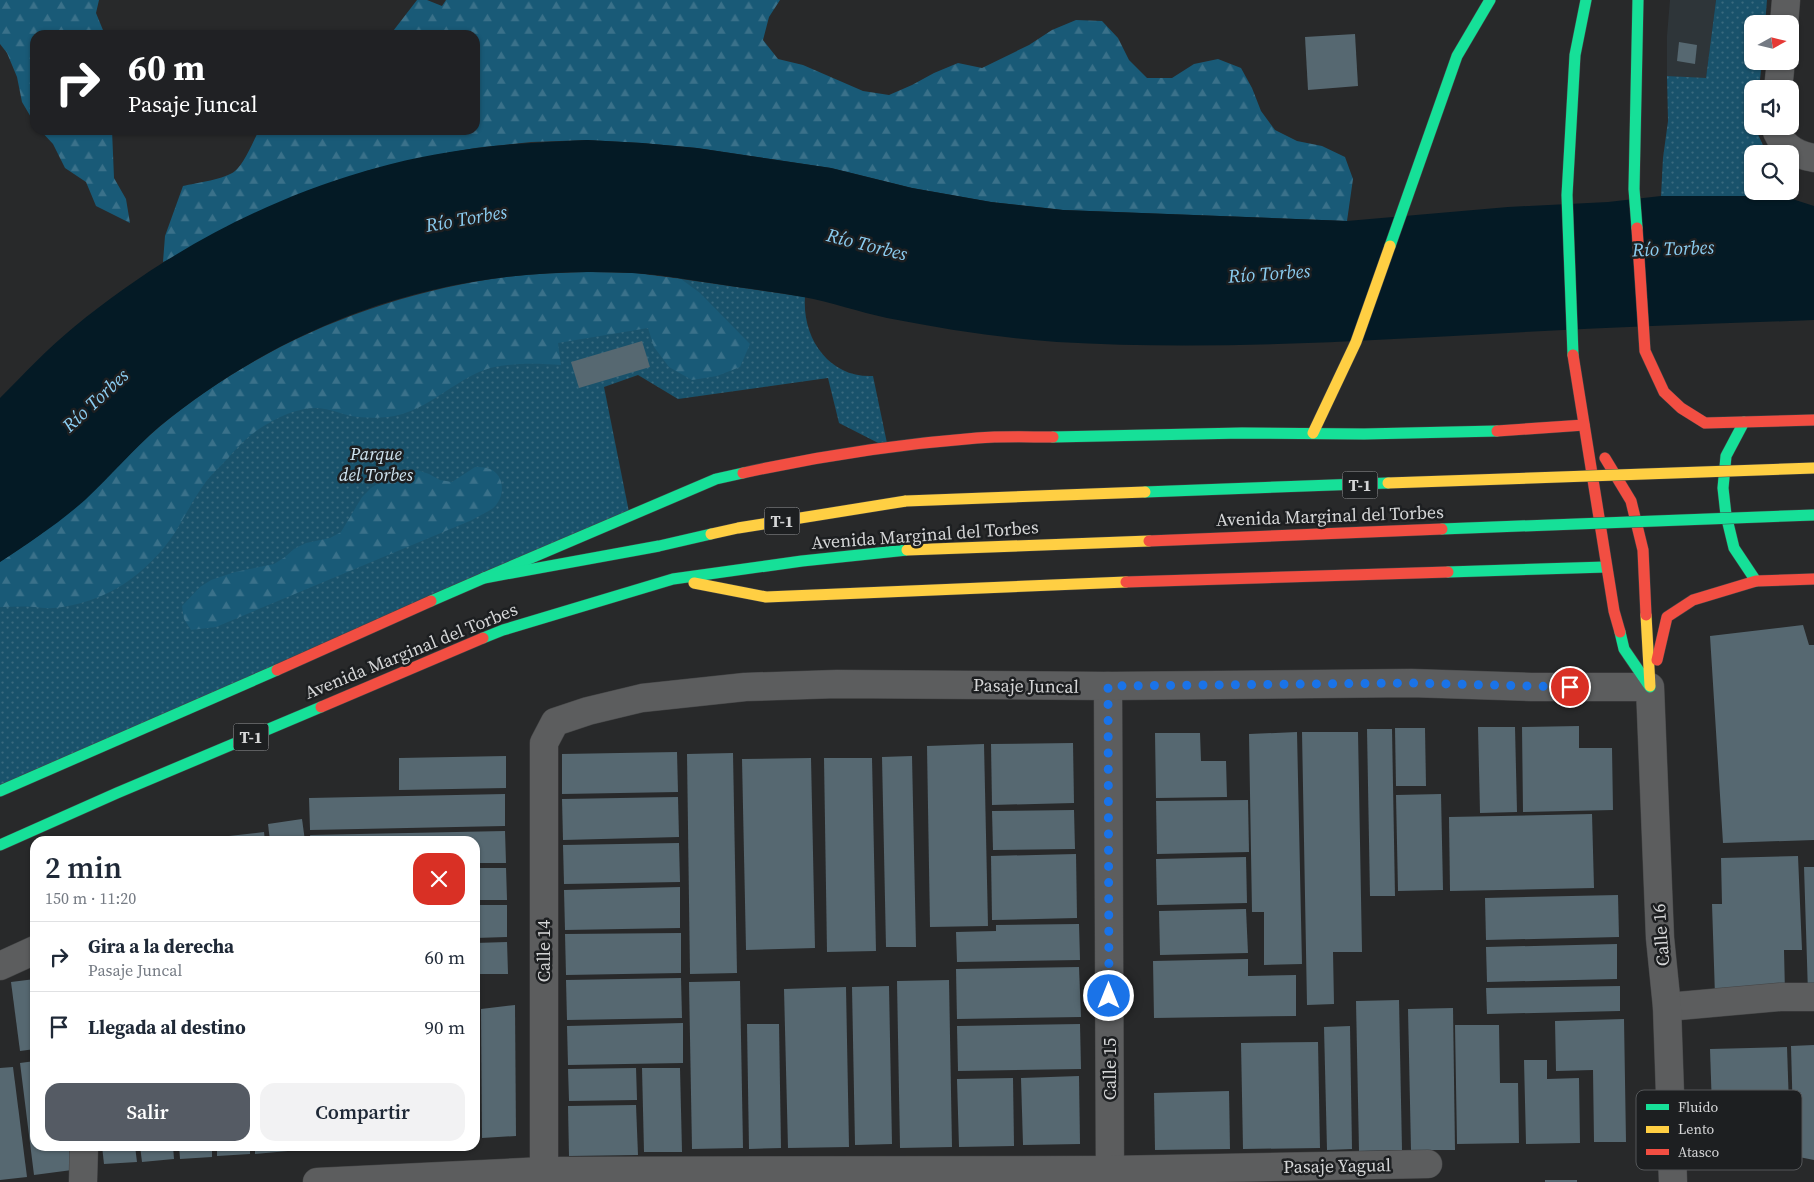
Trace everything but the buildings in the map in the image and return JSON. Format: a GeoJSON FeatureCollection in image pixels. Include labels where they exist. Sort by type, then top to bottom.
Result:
{"type":"FeatureCollection","features":[{"type":"Feature","properties":{"kind":"highway"},"geometry":{"type":"LineString","coordinates":[[1313,433],[1356,342],[1457,56],[1490,0]]}},
{"type":"Feature","properties":{"kind":"highway"},"geometry":{"type":"LineString","coordinates":[[1586,0],[1575,55],[1567,194],[1573,360],[1614,611],[1624,649],[1650,687]]}},
{"type":"Feature","properties":{"kind":"highway"},"geometry":{"type":"LineString","coordinates":[[1638,0],[1634,189],[1645,351],[1664,392],[1681,408],[1705,423],[1814,420]]}},
{"type":"Feature","properties":{"kind":"highway"},"geometry":{"type":"LineString","coordinates":[[1744,422],[1726,456],[1723,488],[1726,515],[1734,548],[1756,581]]}},
{"type":"Feature","properties":{"kind":"highway"},"geometry":{"type":"LineString","coordinates":[[484,578],[630,517],[716,478],[780,465],[888,448],[978,438],[1489,432],[1584,425]]}},
{"type":"Feature","properties":{"kind":"highway"},"geometry":{"type":"LineString","coordinates":[[1584,425],[1631,501],[1642,550],[1650,687]]}},
{"type":"Feature","properties":{"kind":"highway","name":"Avenida Marginal del Torbes"},"geometry":{"type":"LineString","coordinates":[[0,792],[99,750],[484,578],[649,548],[738,528],[906,501],[1814,468]]}},
{"type":"Feature","properties":{"kind":"highway","name":"Avenida Marginal del Torbes"},"geometry":{"type":"LineString","coordinates":[[0,845],[117,793],[503,630],[673,579],[802,560],[907,550],[1814,515]]}},
{"type":"Feature","properties":{"kind":"highway"},"geometry":{"type":"LineString","coordinates":[[673,579],[766,597],[1114,582],[1606,567]]}},
{"type":"Feature","properties":{"kind":"highway"},"geometry":{"type":"LineString","coordinates":[[1650,687],[1667,617],[1693,600],[1756,581],[1814,579]]}},
{"type":"Feature","properties":{"kind":"street"},"geometry":{"type":"LineString","coordinates":[[1785,15],[1786,0]]}},
{"type":"Feature","properties":{"kind":"street"},"geometry":{"type":"LineString","coordinates":[[1779,135],[1782,143],[1805,156],[1814,158]]}},
{"type":"Feature","properties":{"kind":"street","name":"Pasaje Juncal"},"geometry":{"type":"LineString","coordinates":[[555,722],[588,711],[642,698],[745,687],[837,684],[1108,686],[1410,683],[1531,687],[1650,687]]}},
{"type":"Feature","properties":{"kind":"street","name":"Calle 15"},"geometry":{"type":"LineString","coordinates":[[1108,686],[1110,1176]]}},
{"type":"Feature","properties":{"kind":"street","name":"Calle 16"},"geometry":{"type":"LineString","coordinates":[[1650,687],[1660,938],[1667,1007],[1670,1090]]}},
{"type":"Feature","properties":{"kind":"street","name":"Calle 14"},"geometry":{"type":"LineString","coordinates":[[544,1176],[544,743],[555,722]]}},
{"type":"Feature","properties":{"kind":"street"},"geometry":{"type":"LineString","coordinates":[[0,966],[30,952]]}},
{"type":"Feature","properties":{"kind":"street"},"geometry":{"type":"LineString","coordinates":[[1667,1007],[1780,997],[1814,997]]}},
{"type":"Feature","properties":{"kind":"street"},"geometry":{"type":"LineString","coordinates":[[84,1151],[84,1182]]}},
{"type":"Feature","properties":{"kind":"street","name":"Pasaje Yagual"},"geometry":{"type":"LineString","coordinates":[[316,1182],[544,1176],[1110,1176],[1428,1164]]}},
{"type":"Feature","properties":{"kind":"shaded area"},"geometry":{"type":"Polygon","coordinates":[[[1670,0],[1716,0],[1706,79],[1667,76],[1667,36],[1670,0]]]}},
{"type":"Feature","properties":{"kind":"green space"},"geometry":{"type":"Polygon","coordinates":[[[0,0],[99,0],[96,13],[103,30],[30,30],[30,116],[22,102],[17,77],[7,53],[0,44],[0,0]]]}},
{"type":"Feature","properties":{"kind":"green space"},"geometry":{"type":"Polygon","coordinates":[[[417,0],[427,0],[442,6],[446,0],[780,0],[769,17],[763,40],[778,59],[803,65],[863,91],[889,95],[958,63],[982,68],[1029,45],[1052,30],[1076,20],[1102,21],[1118,38],[1129,60],[1147,78],[1172,78],[1194,64],[1218,59],[1241,68],[1252,88],[1261,111],[1275,130],[1297,141],[1322,146],[1345,157],[1353,179],[1347,221],[1063,210],[991,202],[912,188],[831,168],[697,148],[587,140],[531,142],[475,148],[420,158],[366,171],[163,262],[165,236],[183,186],[231,174],[245,158],[256,135],[480,135],[480,30],[394,30],[417,0]]]}},
{"type":"Feature","properties":{"kind":"green space"},"geometry":{"type":"Polygon","coordinates":[[[1716,0],[1767,0],[1766,15],[1744,15],[1744,70],[1761,70],[1760,80],[1744,80],[1744,135],[1758,135],[1763,145],[1744,145],[1744,196],[1661,196],[1663,158],[1668,121],[1667,76],[1706,78],[1716,0]]]}},
{"type":"Feature","properties":{"kind":"green space"},"geometry":{"type":"Polygon","coordinates":[[[45,135],[112,135],[114,178],[126,199],[130,223],[96,206],[86,182],[65,168],[53,144],[45,135]]]}},
{"type":"Feature","properties":{"kind":"green space"},"geometry":{"type":"Polygon","coordinates":[[[551,273],[634,273],[681,279],[700,293],[750,344],[740,367],[717,376],[692,380],[669,367],[654,347],[648,328],[558,343],[561,365],[519,364],[488,369],[468,378],[424,405],[401,414],[370,418],[351,416],[318,408],[292,412],[259,429],[240,445],[206,482],[165,546],[152,561],[124,584],[90,600],[72,605],[50,608],[0,607],[0,562],[75,508],[148,436],[195,399],[273,351],[358,313],[401,299],[492,279],[551,273]]]}},
{"type":"Feature","properties":{"kind":"green space","name":"Parque del Torbes"},"geometry":{"type":"Polygon","coordinates":[[[634,273],[805,297],[808,327],[821,353],[831,363],[843,370],[857,375],[873,376],[888,448],[839,423],[828,378],[678,399],[638,375],[604,387],[630,517],[0,791],[0,562],[40,535],[122,461],[634,273]]]}},
{"type":"Feature","properties":{"kind":"green space"},"geometry":{"type":"Polygon","coordinates":[[[475,467],[487,468],[498,475],[501,480],[502,493],[497,504],[492,509],[472,520],[216,627],[191,630],[184,619],[182,606],[200,587],[211,580],[235,572],[274,564],[294,549],[306,543],[330,538],[341,532],[362,497],[382,481],[417,470],[440,480],[452,482],[475,467]]]}},
{"type":"Feature","properties":{"kind":"water","name":"Río Torbes"},"geometry":{"type":"Polygon","coordinates":[[[587,140],[697,148],[831,168],[912,188],[991,202],[1063,210],[1347,221],[1508,207],[1608,202],[1661,196],[1744,196],[1744,200],[1795,200],[1814,206],[1814,320],[1283,344],[1114,345],[1057,342],[972,333],[887,318],[803,297],[658,275],[563,272],[494,279],[459,284],[425,292],[359,312],[306,334],[255,361],[206,392],[160,426],[95,491],[75,508],[0,562],[0,398],[64,335],[118,293],[164,262],[213,234],[263,209],[315,188],[368,170],[422,157],[477,148],[587,140]]]}},
{"type":"Feature","properties":{"kind":"traffic: fast"},"geometry":{"type":"LineString","coordinates":[[1390,246],[1457,56],[1490,0]]}},
{"type":"Feature","properties":{"kind":"traffic: fast"},"geometry":{"type":"LineString","coordinates":[[1573,355],[1567,195],[1575,55],[1586,0]]}},
{"type":"Feature","properties":{"kind":"traffic: fast"},"geometry":{"type":"LineString","coordinates":[[1637,228],[1634,189],[1638,0]]}},
{"type":"Feature","properties":{"kind":"traffic: fast"},"geometry":{"type":"LineString","coordinates":[[1744,422],[1726,456],[1723,488],[1726,515],[1734,548],[1756,581]]}},
{"type":"Feature","properties":{"kind":"traffic: fast"},"geometry":{"type":"LineString","coordinates":[[1053,437],[1497,431]]}},
{"type":"Feature","properties":{"kind":"traffic: fast"},"geometry":{"type":"LineString","coordinates":[[484,578],[716,479],[743,473]]}},
{"type":"Feature","properties":{"kind":"traffic: fast"},"geometry":{"type":"LineString","coordinates":[[1145,492],[1388,483]]}},
{"type":"Feature","properties":{"kind":"traffic: fast"},"geometry":{"type":"LineString","coordinates":[[1442,529],[1814,515]]}},
{"type":"Feature","properties":{"kind":"traffic: fast"},"geometry":{"type":"LineString","coordinates":[[431,601],[484,578],[659,546],[711,534]]}},
{"type":"Feature","properties":{"kind":"traffic: fast"},"geometry":{"type":"LineString","coordinates":[[483,638],[503,630],[673,579],[802,561],[907,550]]}},
{"type":"Feature","properties":{"kind":"traffic: fast"},"geometry":{"type":"LineString","coordinates":[[1448,572],[1606,567]]}},
{"type":"Feature","properties":{"kind":"traffic: fast"},"geometry":{"type":"LineString","coordinates":[[1620,632],[1624,649],[1650,687]]}},
{"type":"Feature","properties":{"kind":"traffic: fast"},"geometry":{"type":"LineString","coordinates":[[0,791],[277,670]]}},
{"type":"Feature","properties":{"kind":"traffic: fast"},"geometry":{"type":"LineString","coordinates":[[0,845],[117,793],[321,707]]}},
{"type":"Feature","properties":{"kind":"traffic: slow"},"geometry":{"type":"LineString","coordinates":[[1313,433],[1356,342],[1390,246]]}},
{"type":"Feature","properties":{"kind":"traffic: slow"},"geometry":{"type":"LineString","coordinates":[[1388,483],[1814,468]]}},
{"type":"Feature","properties":{"kind":"traffic: slow"},"geometry":{"type":"LineString","coordinates":[[906,501],[1145,492]]}},
{"type":"Feature","properties":{"kind":"traffic: slow"},"geometry":{"type":"LineString","coordinates":[[711,534],[906,501]]}},
{"type":"Feature","properties":{"kind":"traffic: slow"},"geometry":{"type":"LineString","coordinates":[[907,550],[1149,541]]}},
{"type":"Feature","properties":{"kind":"traffic: slow"},"geometry":{"type":"LineString","coordinates":[[694,583],[766,597],[1126,582]]}},
{"type":"Feature","properties":{"kind":"traffic: slow"},"geometry":{"type":"LineString","coordinates":[[1646,615],[1650,686]]}},
{"type":"Feature","properties":{"kind":"traffic: jam"},"geometry":{"type":"LineString","coordinates":[[1637,228],[1645,351],[1664,392],[1681,408],[1705,423],[1814,420]]}},
{"type":"Feature","properties":{"kind":"traffic: jam"},"geometry":{"type":"LineString","coordinates":[[1573,355],[1614,611],[1620,632]]}},
{"type":"Feature","properties":{"kind":"traffic: jam"},"geometry":{"type":"LineString","coordinates":[[1497,431],[1584,425]]}},
{"type":"Feature","properties":{"kind":"traffic: jam"},"geometry":{"type":"LineString","coordinates":[[743,473],[801,461],[889,447],[986,437],[1053,437]]}},
{"type":"Feature","properties":{"kind":"traffic: jam"},"geometry":{"type":"LineString","coordinates":[[1605,458],[1631,501],[1643,550],[1646,615]]}},
{"type":"Feature","properties":{"kind":"traffic: jam"},"geometry":{"type":"LineString","coordinates":[[1149,541],[1442,529]]}},
{"type":"Feature","properties":{"kind":"traffic: jam"},"geometry":{"type":"LineString","coordinates":[[1126,582],[1448,572]]}},
{"type":"Feature","properties":{"kind":"traffic: jam"},"geometry":{"type":"LineString","coordinates":[[1657,660],[1667,617],[1693,600],[1756,581],[1814,579]]}},
{"type":"Feature","properties":{"kind":"traffic: jam"},"geometry":{"type":"LineString","coordinates":[[277,670],[431,601]]}},
{"type":"Feature","properties":{"kind":"traffic: jam"},"geometry":{"type":"LineString","coordinates":[[321,707],[483,638]]}},
{"type":"Feature","properties":{"kind":"route"},"geometry":{"type":"LineString","coordinates":[[1109,996],[1108,686],[1410,683],[1570,687]]}}]}
